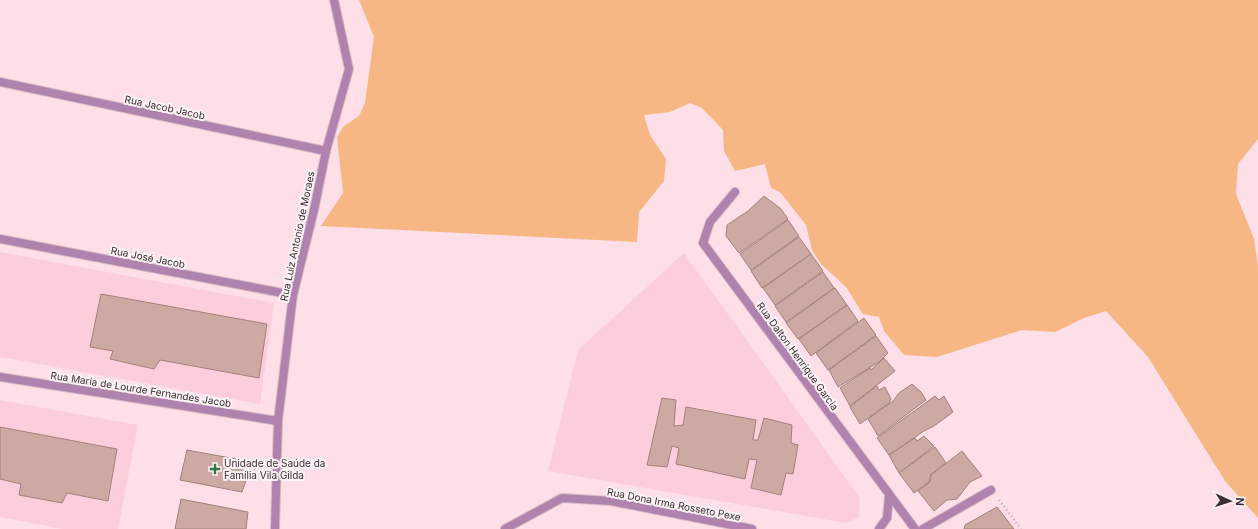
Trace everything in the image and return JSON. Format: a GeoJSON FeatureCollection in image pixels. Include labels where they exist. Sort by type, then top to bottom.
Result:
{"type":"FeatureCollection","features":[{"type":"Feature","properties":{"kind":"street","name":"Rua Luiz Antonio de Moraes"},"geometry":{"type":"LineString","coordinates":[[275,529],[278,421],[293,295],[314,210],[326,151],[349,69],[334,0]]}},
{"type":"Feature","properties":{"kind":"street","name":"Rua Jacob Jacob"},"geometry":{"type":"LineString","coordinates":[[0,82],[326,151]]}},
{"type":"Feature","properties":{"kind":"street","name":"Rua Dalton Henrique Garcia"},"geometry":{"type":"LineString","coordinates":[[735,192],[710,222],[703,243],[889,496],[915,529]]}},
{"type":"Feature","properties":{"kind":"street","name":"Rua José Jacob"},"geometry":{"type":"LineString","coordinates":[[0,240],[293,295]]}},
{"type":"Feature","properties":{"kind":"street","name":"Rua Maria de Lourde Fernandes Jacob"},"geometry":{"type":"LineString","coordinates":[[0,377],[278,421]]}},
{"type":"Feature","properties":{"kind":"street"},"geometry":{"type":"LineString","coordinates":[[923,529],[991,490]]}},
{"type":"Feature","properties":{"kind":"street"},"geometry":{"type":"LineString","coordinates":[[879,529],[887,518],[889,496]]}},
{"type":"Feature","properties":{"kind":"street","name":"Rua Dona Irma Rosseto Pexe"},"geometry":{"type":"LineString","coordinates":[[505,529],[562,498],[611,501],[727,527],[752,529]]}},
{"type":"Feature","properties":{"kind":"path"},"geometry":{"type":"LineString","coordinates":[[991,490],[1021,529]]}},
{"type":"Feature","properties":{"kind":"shaded area"},"geometry":{"type":"Polygon","coordinates":[[[359,0],[1258,0],[1258,139],[1238,164],[1236,194],[1254,239],[1258,265],[1258,518],[1225,481],[1148,357],[1106,311],[1084,318],[1055,332],[1022,330],[937,357],[904,355],[884,331],[879,317],[863,314],[846,287],[821,264],[812,250],[806,225],[780,192],[771,188],[765,164],[735,171],[724,151],[723,130],[702,108],[690,103],[670,112],[644,115],[650,135],[666,159],[664,181],[639,212],[637,242],[321,226],[343,193],[337,137],[343,127],[359,116],[365,103],[374,37],[359,0]]]}},
{"type":"Feature","properties":{"kind":"shaded area"},"geometry":{"type":"Polygon","coordinates":[[[0,252],[274,303],[260,404],[0,357],[0,252]]]}},
{"type":"Feature","properties":{"kind":"shaded area"},"geometry":{"type":"Polygon","coordinates":[[[684,253],[860,498],[859,517],[846,523],[548,471],[578,350],[684,253]]]}},
{"type":"Feature","properties":{"kind":"shaded area"},"geometry":{"type":"Polygon","coordinates":[[[0,400],[138,425],[118,529],[63,529],[0,517],[0,400]]]}},
{"type":"Feature","properties":{"kind":"building"},"geometry":{"type":"Polygon","coordinates":[[[764,196],[781,209],[788,219],[739,253],[726,236],[727,225],[748,211],[764,196]]]}},
{"type":"Feature","properties":{"kind":"building"},"geometry":{"type":"Polygon","coordinates":[[[788,220],[799,236],[751,270],[740,254],[788,220]]]}},
{"type":"Feature","properties":{"kind":"building"},"geometry":{"type":"Polygon","coordinates":[[[799,237],[811,254],[762,288],[751,271],[799,237]]]}},
{"type":"Feature","properties":{"kind":"building"},"geometry":{"type":"Polygon","coordinates":[[[811,254],[823,271],[775,305],[763,288],[811,254]]]}},
{"type":"Feature","properties":{"kind":"building"},"geometry":{"type":"Polygon","coordinates":[[[823,272],[834,288],[786,322],[775,306],[823,272]]]}},
{"type":"Feature","properties":{"kind":"building"},"geometry":{"type":"Polygon","coordinates":[[[835,288],[847,305],[798,339],[786,323],[835,288]]]}},
{"type":"Feature","properties":{"kind":"building"},"geometry":{"type":"Polygon","coordinates":[[[101,294],[267,324],[259,378],[160,360],[154,369],[110,359],[113,351],[90,347],[101,294]]]}},
{"type":"Feature","properties":{"kind":"building"},"geometry":{"type":"Polygon","coordinates":[[[847,305],[858,321],[811,356],[799,339],[847,305]]]}},
{"type":"Feature","properties":{"kind":"building"},"geometry":{"type":"Polygon","coordinates":[[[864,318],[876,335],[828,370],[816,353],[864,318]]]}},
{"type":"Feature","properties":{"kind":"building"},"geometry":{"type":"Polygon","coordinates":[[[876,336],[888,353],[879,362],[838,387],[829,370],[876,336]]]}},
{"type":"Feature","properties":{"kind":"building"},"geometry":{"type":"Polygon","coordinates":[[[884,358],[895,371],[850,406],[840,388],[870,368],[871,370],[884,358]]]}},
{"type":"Feature","properties":{"kind":"building"},"geometry":{"type":"Polygon","coordinates":[[[912,384],[921,392],[926,400],[878,436],[868,419],[893,401],[899,393],[912,384]]]}},
{"type":"Feature","properties":{"kind":"building"},"geometry":{"type":"Polygon","coordinates":[[[877,386],[879,390],[885,387],[891,399],[889,403],[860,424],[850,407],[877,386]]]}},
{"type":"Feature","properties":{"kind":"building"},"geometry":{"type":"Polygon","coordinates":[[[935,396],[939,400],[944,396],[953,412],[889,455],[877,438],[935,396]]]}},
{"type":"Feature","properties":{"kind":"building"},"geometry":{"type":"Polygon","coordinates":[[[662,398],[676,400],[674,426],[683,425],[686,407],[756,420],[753,440],[758,440],[764,418],[792,425],[791,443],[798,445],[793,474],[786,473],[781,495],[751,488],[757,460],[749,459],[745,479],[676,464],[679,448],[672,446],[667,467],[647,465],[662,398]]]}},
{"type":"Feature","properties":{"kind":"building"},"geometry":{"type":"Polygon","coordinates":[[[0,427],[117,449],[108,501],[67,493],[62,503],[19,495],[21,484],[0,479],[0,427]]]}},
{"type":"Feature","properties":{"kind":"building"},"geometry":{"type":"Polygon","coordinates":[[[924,436],[934,446],[899,473],[889,455],[915,438],[917,441],[924,436]]]}},
{"type":"Feature","properties":{"kind":"building"},"geometry":{"type":"Polygon","coordinates":[[[935,447],[946,463],[931,474],[929,482],[914,493],[899,473],[935,447]]]}},
{"type":"Feature","properties":{"kind":"building","name":"Unidade de Saúde da Família Vila Gilda"},"geometry":{"type":"Polygon","coordinates":[[[187,450],[247,461],[248,475],[242,492],[180,480],[187,450]]]}},
{"type":"Feature","properties":{"kind":"building"},"geometry":{"type":"Polygon","coordinates":[[[962,451],[982,476],[970,482],[957,499],[947,500],[934,511],[918,491],[930,482],[931,475],[962,451]]]}},
{"type":"Feature","properties":{"kind":"building"},"geometry":{"type":"Polygon","coordinates":[[[181,499],[248,512],[246,529],[175,529],[181,499]]]}},
{"type":"Feature","properties":{"kind":"building"},"geometry":{"type":"Polygon","coordinates":[[[997,507],[1014,529],[964,529],[965,525],[997,507]]]}},
{"type":"Feature","properties":{"kind":"place","name":"Unidade de Saúde da Família Vila Gilda"},"geometry":{"type":"Point","coordinates":[215,469]}}]}
